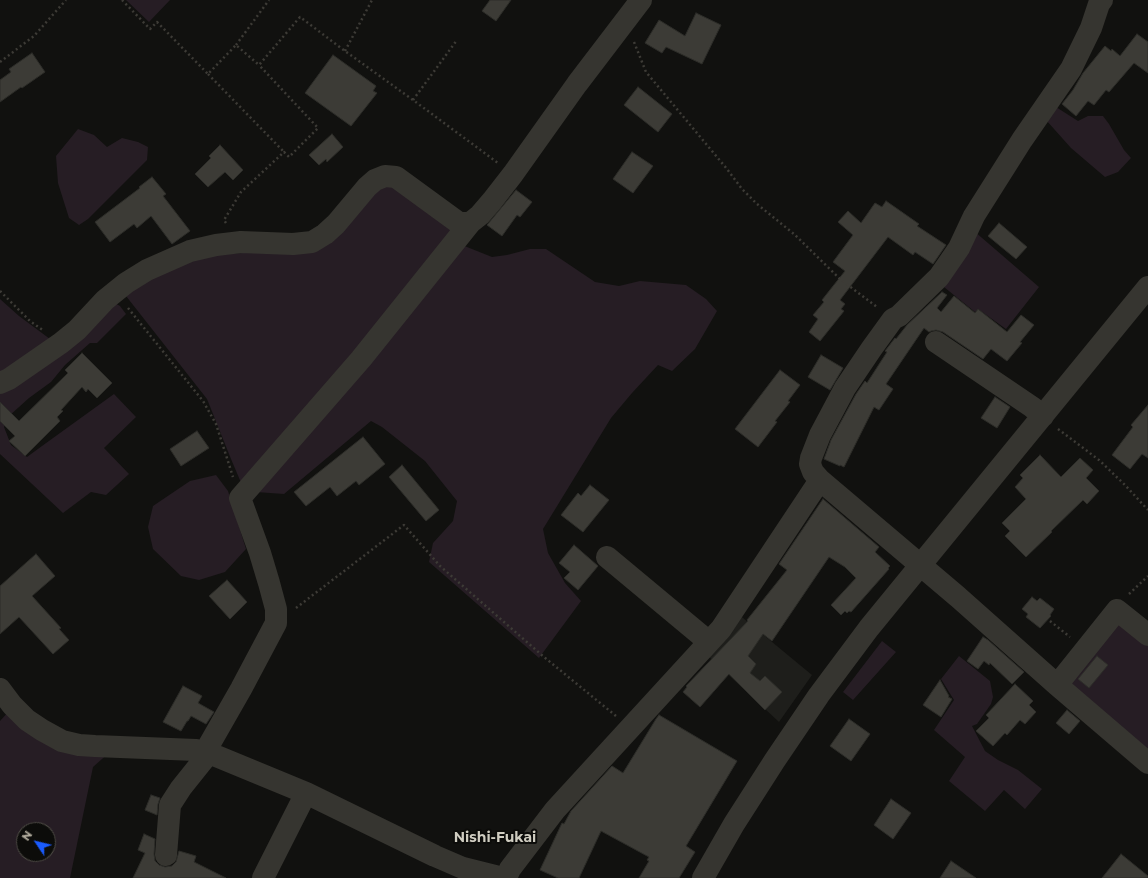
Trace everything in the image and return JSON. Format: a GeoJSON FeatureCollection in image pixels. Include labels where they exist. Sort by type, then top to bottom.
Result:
{"type":"FeatureCollection","features":[{"type":"Feature","properties":{"kind":"street"},"geometry":{"type":"LineString","coordinates":[[1095,1],[1091,28],[1071,69],[1022,140],[974,216],[959,248],[939,277],[899,316],[893,319],[845,388],[820,435],[810,464],[813,472],[820,480],[921,565],[1148,763]]}},
{"type":"Feature","properties":{"kind":"street"},"geometry":{"type":"LineString","coordinates":[[166,855],[170,805],[207,753],[276,623],[276,609],[269,583],[260,552],[240,498],[361,359],[470,223],[488,206],[635,6]]}},
{"type":"Feature","properties":{"kind":"street"},"geometry":{"type":"LineString","coordinates":[[0,383],[9,379],[62,342],[77,330],[105,300],[126,283],[147,270],[190,251],[216,245],[241,242],[293,244],[312,242],[325,234],[336,224],[366,187],[375,180],[385,176],[396,177],[459,223],[470,223]]}},
{"type":"Feature","properties":{"kind":"street"},"geometry":{"type":"LineString","coordinates":[[703,878],[753,794],[799,724],[870,628],[921,565],[1048,420],[1148,287]]}},
{"type":"Feature","properties":{"kind":"street"},"geometry":{"type":"LineString","coordinates":[[936,342],[1032,407],[1048,420]]}},
{"type":"Feature","properties":{"kind":"street"},"geometry":{"type":"LineString","coordinates":[[506,878],[510,869],[555,810],[721,629],[820,480]]}},
{"type":"Feature","properties":{"kind":"street"},"geometry":{"type":"LineString","coordinates":[[607,557],[709,642]]}},
{"type":"Feature","properties":{"kind":"street"},"geometry":{"type":"LineString","coordinates":[[1057,685],[1117,610],[1148,635]]}},
{"type":"Feature","properties":{"kind":"street"},"geometry":{"type":"LineString","coordinates":[[0,689],[12,705],[27,720],[62,741],[79,745],[196,750],[207,753],[306,793],[435,856],[463,868],[503,878]]}},
{"type":"Feature","properties":{"kind":"street"},"geometry":{"type":"LineString","coordinates":[[263,878],[306,793]]}},
{"type":"Feature","properties":{"kind":"path"},"geometry":{"type":"LineString","coordinates":[[0,62],[34,36],[66,0]]}},
{"type":"Feature","properties":{"kind":"path"},"geometry":{"type":"LineString","coordinates":[[122,0],[150,29],[157,22],[289,157],[318,128],[259,65],[236,45]]}},
{"type":"Feature","properties":{"kind":"path"},"geometry":{"type":"LineString","coordinates":[[208,74],[236,45],[269,0]]}},
{"type":"Feature","properties":{"kind":"path"},"geometry":{"type":"LineString","coordinates":[[345,52],[372,0]]}},
{"type":"Feature","properties":{"kind":"path"},"geometry":{"type":"LineString","coordinates":[[635,6],[639,56],[646,72],[728,169],[742,189],[757,204],[794,234],[840,279],[893,319]]}},
{"type":"Feature","properties":{"kind":"path"},"geometry":{"type":"LineString","coordinates":[[259,65],[300,17],[345,52],[513,174]]}},
{"type":"Feature","properties":{"kind":"path"},"geometry":{"type":"LineString","coordinates":[[413,100],[457,40]]}},
{"type":"Feature","properties":{"kind":"path"},"geometry":{"type":"LineString","coordinates":[[241,242],[224,220],[241,192],[284,152]]}},
{"type":"Feature","properties":{"kind":"path"},"geometry":{"type":"LineString","coordinates":[[0,291],[30,321],[62,342]]}},
{"type":"Feature","properties":{"kind":"path"},"geometry":{"type":"LineString","coordinates":[[116,292],[163,353],[203,401],[216,424],[228,465],[240,498]]}},
{"type":"Feature","properties":{"kind":"path"},"geometry":{"type":"LineString","coordinates":[[1048,420],[1099,460],[1125,484],[1148,510]]}},
{"type":"Feature","properties":{"kind":"path"},"geometry":{"type":"LineString","coordinates":[[276,623],[404,525],[440,566],[544,657],[630,727]]}},
{"type":"Feature","properties":{"kind":"path"},"geometry":{"type":"LineString","coordinates":[[1117,610],[1122,601],[1148,576]]}},
{"type":"Feature","properties":{"kind":"path"},"geometry":{"type":"LineString","coordinates":[[1050,621],[1086,650]]}},
{"type":"Feature","properties":{"kind":"shaded area"},"geometry":{"type":"Polygon","coordinates":[[[126,0],[170,0],[149,22],[126,0]]]}},
{"type":"Feature","properties":{"kind":"shaded area"},"geometry":{"type":"Polygon","coordinates":[[[1056,107],[1078,121],[1088,116],[1103,116],[1124,150],[1131,158],[1118,172],[1105,177],[1071,148],[1046,120],[1056,107]]]}},
{"type":"Feature","properties":{"kind":"shaded area"},"geometry":{"type":"Polygon","coordinates":[[[78,129],[94,135],[107,147],[122,138],[138,142],[148,147],[147,160],[88,219],[79,225],[69,218],[58,183],[56,156],[78,129]]]}},
{"type":"Feature","properties":{"kind":"shaded area"},"geometry":{"type":"Polygon","coordinates":[[[391,181],[457,232],[242,485],[207,399],[126,296],[128,288],[192,256],[294,250],[372,190],[391,181]]]}},
{"type":"Feature","properties":{"kind":"shaded area"},"geometry":{"type":"Polygon","coordinates":[[[974,231],[1039,287],[1006,329],[978,309],[975,312],[939,283],[974,231]]]}},
{"type":"Feature","properties":{"kind":"shaded area"},"geometry":{"type":"Polygon","coordinates":[[[462,245],[492,257],[530,249],[546,249],[595,282],[619,286],[640,281],[686,285],[706,299],[717,311],[695,349],[672,371],[658,365],[611,418],[543,529],[548,553],[565,583],[581,601],[539,658],[429,562],[433,543],[453,521],[457,501],[425,461],[382,427],[371,421],[284,494],[256,492],[462,245]]]}},
{"type":"Feature","properties":{"kind":"shaded area"},"geometry":{"type":"Polygon","coordinates":[[[0,299],[19,316],[50,339],[0,375],[0,299]]]}},
{"type":"Feature","properties":{"kind":"shaded area"},"geometry":{"type":"Polygon","coordinates":[[[113,302],[120,306],[126,314],[97,343],[90,343],[65,365],[51,382],[29,398],[9,416],[4,427],[11,445],[27,457],[114,394],[136,417],[104,448],[129,474],[106,495],[91,492],[63,513],[0,454],[0,390],[113,302]]]}},
{"type":"Feature","properties":{"kind":"shaded area"},"geometry":{"type":"Polygon","coordinates":[[[216,475],[228,491],[246,549],[225,572],[199,580],[181,576],[153,549],[148,527],[153,506],[190,481],[216,475]]]}},
{"type":"Feature","properties":{"kind":"shaded area"},"geometry":{"type":"Polygon","coordinates":[[[737,613],[812,675],[779,722],[705,653],[737,613]]]}},
{"type":"Feature","properties":{"kind":"shaded area"},"geometry":{"type":"Polygon","coordinates":[[[1116,619],[1148,641],[1148,755],[1065,683],[1116,619]]]}},
{"type":"Feature","properties":{"kind":"shaded area"},"geometry":{"type":"Polygon","coordinates":[[[882,641],[896,652],[853,700],[843,692],[882,641]]]}},
{"type":"Feature","properties":{"kind":"shaded area"},"geometry":{"type":"Polygon","coordinates":[[[959,656],[990,681],[993,697],[991,704],[977,724],[972,726],[985,751],[998,760],[1018,770],[1042,789],[1025,809],[1004,790],[985,811],[949,781],[965,757],[934,730],[954,700],[941,679],[959,656]]]}},
{"type":"Feature","properties":{"kind":"shaded area"},"geometry":{"type":"Polygon","coordinates":[[[10,710],[111,751],[93,767],[70,878],[0,878],[0,721],[10,710]]]}},
{"type":"Feature","properties":{"kind":"building"},"geometry":{"type":"Polygon","coordinates":[[[490,0],[511,0],[496,21],[482,11],[490,0]]]}},
{"type":"Feature","properties":{"kind":"building"},"geometry":{"type":"Polygon","coordinates":[[[696,13],[721,25],[702,64],[666,47],[662,53],[645,43],[659,20],[685,36],[696,13]]]}},
{"type":"Feature","properties":{"kind":"building"},"geometry":{"type":"Polygon","coordinates":[[[1137,34],[1148,42],[1148,73],[1134,63],[1109,92],[1106,90],[1094,105],[1088,101],[1076,116],[1062,104],[1073,90],[1083,73],[1105,46],[1111,51],[1112,49],[1120,56],[1137,34]]]}},
{"type":"Feature","properties":{"kind":"building"},"geometry":{"type":"Polygon","coordinates":[[[32,53],[45,72],[0,102],[0,80],[11,72],[9,69],[32,53]]]}},
{"type":"Feature","properties":{"kind":"building"},"geometry":{"type":"Polygon","coordinates":[[[333,55],[376,86],[373,91],[377,93],[351,126],[305,93],[333,55]]]}},
{"type":"Feature","properties":{"kind":"building"},"geometry":{"type":"Polygon","coordinates":[[[638,87],[672,114],[658,132],[624,105],[638,87]]]}},
{"type":"Feature","properties":{"kind":"building"},"geometry":{"type":"Polygon","coordinates":[[[332,134],[343,147],[327,162],[326,159],[319,165],[309,155],[332,134]]]}},
{"type":"Feature","properties":{"kind":"building"},"geometry":{"type":"Polygon","coordinates":[[[220,145],[243,170],[233,180],[225,172],[208,187],[195,174],[211,158],[209,156],[220,145]]]}},
{"type":"Feature","properties":{"kind":"building"},"geometry":{"type":"Polygon","coordinates":[[[632,152],[653,166],[633,193],[613,179],[632,152]]]}},
{"type":"Feature","properties":{"kind":"building"},"geometry":{"type":"Polygon","coordinates":[[[152,177],[166,194],[163,196],[190,231],[172,244],[151,216],[137,228],[134,224],[110,242],[95,222],[152,177]]]}},
{"type":"Feature","properties":{"kind":"building"},"geometry":{"type":"Polygon","coordinates":[[[516,190],[532,202],[520,217],[517,215],[502,236],[487,225],[516,190]]]}},
{"type":"Feature","properties":{"kind":"building"},"geometry":{"type":"Polygon","coordinates":[[[886,201],[919,224],[917,226],[946,245],[933,264],[915,252],[913,255],[888,237],[840,300],[845,304],[841,309],[844,311],[820,341],[809,332],[818,319],[813,315],[824,302],[822,300],[845,271],[833,262],[853,235],[838,222],[848,211],[861,223],[875,203],[882,207],[886,201]]]}},
{"type":"Feature","properties":{"kind":"building"},"geometry":{"type":"Polygon","coordinates":[[[999,223],[1027,247],[1016,259],[988,236],[999,223]]]}},
{"type":"Feature","properties":{"kind":"building"},"geometry":{"type":"Polygon","coordinates":[[[942,292],[947,295],[937,308],[941,312],[954,296],[975,313],[978,309],[1007,332],[1021,315],[1034,325],[1020,342],[1022,343],[1007,361],[991,349],[983,359],[943,332],[936,330],[929,332],[924,328],[886,384],[893,389],[879,410],[874,407],[844,467],[824,459],[831,440],[856,394],[865,381],[867,383],[887,352],[885,351],[907,325],[942,292]]]}},
{"type":"Feature","properties":{"kind":"building"},"geometry":{"type":"Polygon","coordinates":[[[82,353],[112,383],[97,398],[88,389],[86,392],[82,387],[61,410],[63,411],[57,417],[60,421],[25,456],[9,441],[15,436],[0,421],[0,402],[19,421],[68,373],[65,370],[82,353]]]}},
{"type":"Feature","properties":{"kind":"building"},"geometry":{"type":"Polygon","coordinates":[[[821,355],[843,368],[830,390],[808,377],[821,355]]]}},
{"type":"Feature","properties":{"kind":"building"},"geometry":{"type":"Polygon","coordinates":[[[780,370],[800,385],[788,401],[790,402],[775,421],[777,422],[758,447],[735,429],[780,370]]]}},
{"type":"Feature","properties":{"kind":"building"},"geometry":{"type":"Polygon","coordinates":[[[995,397],[1010,407],[997,428],[981,418],[995,397]]]}},
{"type":"Feature","properties":{"kind":"building"},"geometry":{"type":"Polygon","coordinates":[[[1148,405],[1148,458],[1142,454],[1130,469],[1112,455],[1133,427],[1131,425],[1148,405]]]}},
{"type":"Feature","properties":{"kind":"building"},"geometry":{"type":"Polygon","coordinates":[[[197,431],[209,448],[181,466],[170,449],[197,431]]]}},
{"type":"Feature","properties":{"kind":"building"},"geometry":{"type":"Polygon","coordinates":[[[363,437],[385,464],[359,485],[356,481],[337,496],[330,487],[306,506],[294,492],[363,437]]]}},
{"type":"Feature","properties":{"kind":"building"},"geometry":{"type":"Polygon","coordinates":[[[1040,455],[1061,477],[1080,458],[1093,470],[1086,478],[1099,491],[1087,504],[1083,500],[1026,557],[1005,536],[1010,531],[1002,523],[1026,499],[1015,487],[1023,478],[1020,475],[1040,455]]]}},
{"type":"Feature","properties":{"kind":"building"},"geometry":{"type":"Polygon","coordinates":[[[402,465],[439,510],[426,521],[389,477],[402,465]]]}},
{"type":"Feature","properties":{"kind":"building"},"geometry":{"type":"Polygon","coordinates":[[[590,485],[609,500],[583,532],[561,515],[578,493],[581,496],[590,485]]]}},
{"type":"Feature","properties":{"kind":"building"},"geometry":{"type":"Polygon","coordinates":[[[823,499],[879,547],[875,552],[890,566],[888,568],[889,569],[851,612],[849,611],[847,613],[845,611],[841,615],[831,605],[856,578],[845,567],[829,557],[772,641],[763,634],[748,656],[756,664],[750,673],[760,681],[765,676],[782,692],[765,710],[729,674],[700,707],[683,692],[687,687],[686,686],[748,621],[747,620],[787,570],[779,564],[823,499]]]}},
{"type":"Feature","properties":{"kind":"building"},"geometry":{"type":"Polygon","coordinates":[[[574,545],[598,566],[578,590],[564,578],[570,572],[559,563],[574,545]]]}},
{"type":"Feature","properties":{"kind":"building"},"geometry":{"type":"Polygon","coordinates":[[[36,554],[55,576],[32,596],[61,628],[59,629],[69,640],[53,654],[19,617],[0,634],[0,586],[36,554]]]}},
{"type":"Feature","properties":{"kind":"building"},"geometry":{"type":"Polygon","coordinates":[[[227,580],[247,602],[230,619],[209,596],[227,580]]]}},
{"type":"Feature","properties":{"kind":"building"},"geometry":{"type":"Polygon","coordinates":[[[1032,597],[1037,601],[1040,598],[1054,609],[1050,615],[1051,616],[1040,628],[1026,617],[1028,614],[1022,609],[1032,597]]]}},
{"type":"Feature","properties":{"kind":"building"},"geometry":{"type":"Polygon","coordinates":[[[983,637],[1024,672],[1012,684],[990,663],[989,665],[984,661],[978,669],[967,661],[983,637]]]}},
{"type":"Feature","properties":{"kind":"building"},"geometry":{"type":"Polygon","coordinates":[[[1097,656],[1108,665],[1089,688],[1078,679],[1097,656]]]}},
{"type":"Feature","properties":{"kind":"building"},"geometry":{"type":"Polygon","coordinates":[[[940,680],[949,696],[948,697],[952,699],[941,717],[923,705],[940,680]]]}},
{"type":"Feature","properties":{"kind":"building"},"geometry":{"type":"Polygon","coordinates":[[[1015,684],[1033,701],[1029,705],[1036,712],[1025,724],[1020,720],[1007,735],[1005,733],[993,746],[976,731],[989,718],[986,715],[1015,684]]]}},
{"type":"Feature","properties":{"kind":"building"},"geometry":{"type":"Polygon","coordinates":[[[183,686],[202,696],[198,703],[214,712],[206,724],[191,716],[181,731],[163,722],[183,686]]]}},
{"type":"Feature","properties":{"kind":"building"},"geometry":{"type":"Polygon","coordinates":[[[1067,710],[1080,721],[1069,734],[1056,723],[1067,710]]]}},
{"type":"Feature","properties":{"kind":"building"},"geometry":{"type":"Polygon","coordinates":[[[659,715],[737,761],[686,846],[695,852],[679,878],[639,878],[649,861],[647,860],[649,857],[601,831],[579,878],[558,878],[540,870],[562,823],[564,824],[571,811],[612,766],[623,773],[659,715]]]}},
{"type":"Feature","properties":{"kind":"building"},"geometry":{"type":"Polygon","coordinates":[[[849,719],[870,734],[851,761],[830,746],[849,719]]]}},
{"type":"Feature","properties":{"kind":"building"},"geometry":{"type":"Polygon","coordinates":[[[151,795],[160,798],[157,815],[145,810],[151,795]]]}},
{"type":"Feature","properties":{"kind":"building"},"geometry":{"type":"Polygon","coordinates":[[[891,799],[911,813],[893,839],[874,825],[891,799]]]}},
{"type":"Feature","properties":{"kind":"building"},"geometry":{"type":"Polygon","coordinates":[[[144,834],[155,839],[155,861],[159,865],[165,867],[172,866],[176,862],[179,851],[196,856],[194,862],[226,878],[133,878],[145,853],[138,850],[144,834]]]}},
{"type":"Feature","properties":{"kind":"building"},"geometry":{"type":"Polygon","coordinates":[[[1121,854],[1148,876],[1148,878],[1102,878],[1121,854]]]}},
{"type":"Feature","properties":{"kind":"building"},"geometry":{"type":"Polygon","coordinates":[[[951,861],[976,878],[940,878],[951,861]]]}},
{"type":"Feature","properties":{"kind":"district","name":"Nishi-Fukai"},"geometry":{"type":"Point","coordinates":[495,838]}}]}
